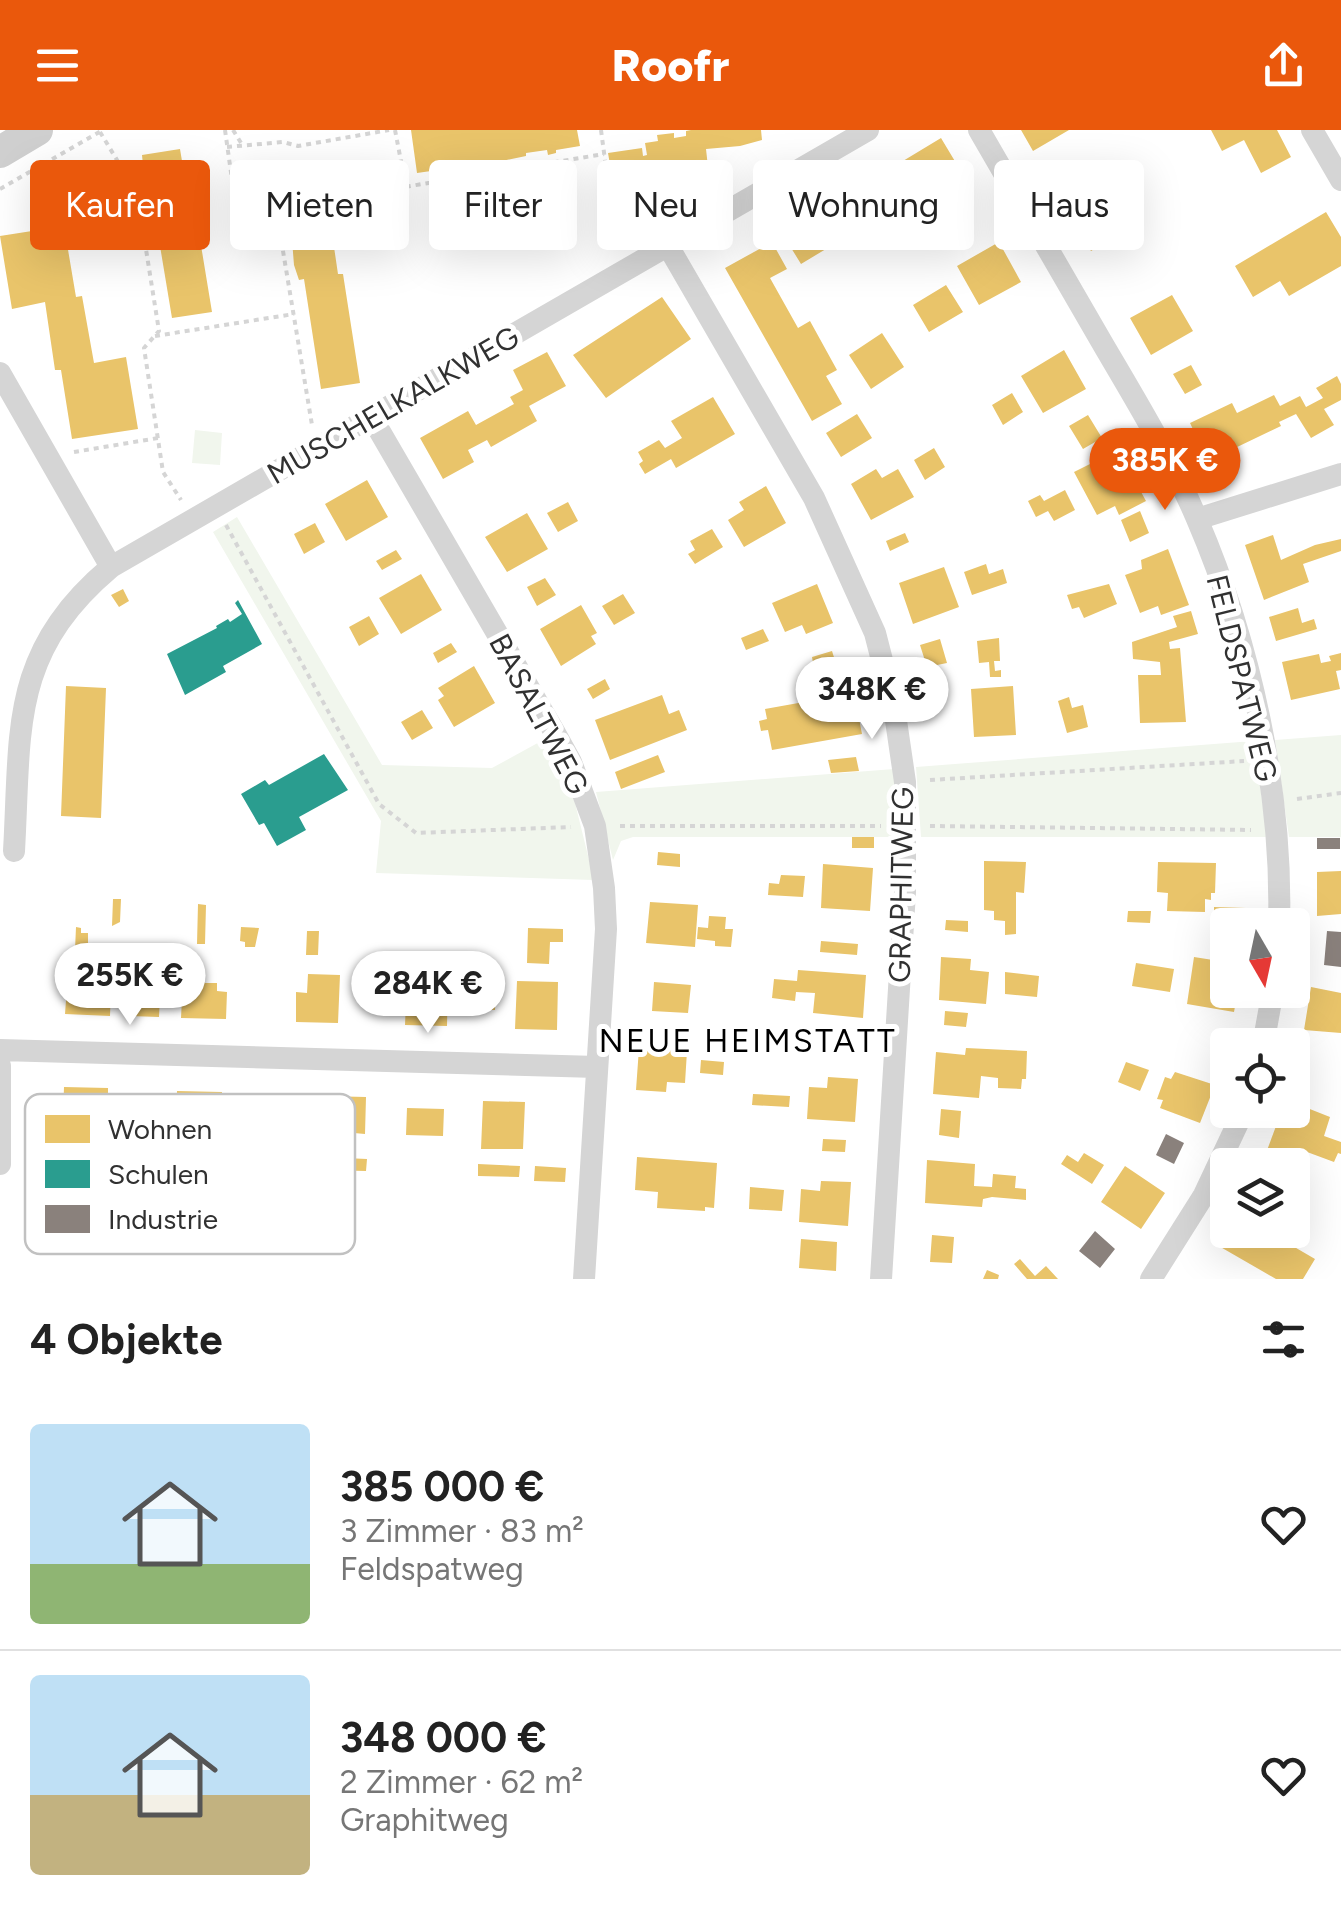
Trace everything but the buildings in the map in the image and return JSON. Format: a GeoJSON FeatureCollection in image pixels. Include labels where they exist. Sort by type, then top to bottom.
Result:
{"type":"FeatureCollection","features":[{"type":"Feature","properties":{"kind":"main road"},"geometry":{"type":"LineString","coordinates":[[0,152],[37,130]]}},
{"type":"Feature","properties":{"kind":"street","name":"MUSCHELKALKWEG"},"geometry":{"type":"LineString","coordinates":[[733,208],[868,130]]}},
{"type":"Feature","properties":{"kind":"street","name":"FELDSPATWEG"},"geometry":{"type":"LineString","coordinates":[[979,130],[1142,412],[1198,519],[1241,648],[1266,760],[1277,831],[1279,908]]}},
{"type":"Feature","properties":{"kind":"street"},"geometry":{"type":"LineString","coordinates":[[1312,130],[1341,180]]}},
{"type":"Feature","properties":{"kind":"street","name":"MUSCHELKALKWEG"},"geometry":{"type":"LineString","coordinates":[[14,851],[26,690],[62,615],[111,566],[661,250]]}},
{"type":"Feature","properties":{"kind":"street","name":"GRAPHITWEG"},"geometry":{"type":"LineString","coordinates":[[670,250],[814,498],[875,633],[894,706],[905,782],[905,892],[880,1279]]}},
{"type":"Feature","properties":{"kind":"street"},"geometry":{"type":"LineString","coordinates":[[0,373],[111,566]]}},
{"type":"Feature","properties":{"kind":"street","name":"BASALTWEG"},"geometry":{"type":"LineString","coordinates":[[372,418],[556,732],[594,826],[601,856],[606,929],[584,1279]]}},
{"type":"Feature","properties":{"kind":"street"},"geometry":{"type":"LineString","coordinates":[[1198,519],[1341,474]]}},
{"type":"Feature","properties":{"kind":"street"},"geometry":{"type":"LineString","coordinates":[[0,1050],[597,1067]]}},
{"type":"Feature","properties":{"kind":"street"},"geometry":{"type":"LineString","coordinates":[[0,1066],[0,1164]]}},
{"type":"Feature","properties":{"kind":"street"},"geometry":{"type":"LineString","coordinates":[[1151,1279],[1204,1196],[1236,1128]]}},
{"type":"Feature","properties":{"kind":"path"},"geometry":{"type":"LineString","coordinates":[[225,130],[239,229],[278,222],[314,435]]}},
{"type":"Feature","properties":{"kind":"path"},"geometry":{"type":"LineString","coordinates":[[234,130],[243,146]]}},
{"type":"Feature","properties":{"kind":"path"},"geometry":{"type":"LineString","coordinates":[[227,147],[283,142],[298,146],[392,130],[399,160]]}},
{"type":"Feature","properties":{"kind":"path"},"geometry":{"type":"LineString","coordinates":[[601,130],[605,160]]}},
{"type":"Feature","properties":{"kind":"path"},"geometry":{"type":"LineString","coordinates":[[0,190],[102,131],[137,194],[159,331],[144,348],[163,472],[186,508]]}},
{"type":"Feature","properties":{"kind":"path"},"geometry":{"type":"LineString","coordinates":[[566,160],[604,154]]}},
{"type":"Feature","properties":{"kind":"path"},"geometry":{"type":"LineString","coordinates":[[154,336],[294,314]]}},
{"type":"Feature","properties":{"kind":"path"},"geometry":{"type":"LineString","coordinates":[[63,454],[158,438]]}},
{"type":"Feature","properties":{"kind":"path"},"geometry":{"type":"LineString","coordinates":[[224,521],[379,804],[416,834],[594,826],[1277,831]]}},
{"type":"Feature","properties":{"kind":"path"},"geometry":{"type":"LineString","coordinates":[[905,782],[1266,760]]}},
{"type":"Feature","properties":{"kind":"path"},"geometry":{"type":"LineString","coordinates":[[1272,802],[1341,793]]}},
{"type":"Feature","properties":{"kind":"shaded area"},"geometry":{"type":"Polygon","coordinates":[[[195,430],[222,433],[220,465],[192,463],[195,430]]]}},
{"type":"Feature","properties":{"kind":"shaded area"},"geometry":{"type":"Polygon","coordinates":[[[237,517],[382,765],[492,768],[545,739],[575,803],[594,880],[376,873],[381,821],[213,532],[237,517]]]}},
{"type":"Feature","properties":{"kind":"shaded area"},"geometry":{"type":"Polygon","coordinates":[[[1341,735],[1341,837],[1289,837],[1275,740],[1341,735]]]}},
{"type":"Feature","properties":{"kind":"shaded area"},"geometry":{"type":"Polygon","coordinates":[[[1253,741],[1268,837],[921,837],[916,767],[1253,741]]]}},
{"type":"Feature","properties":{"kind":"shaded area"},"geometry":{"type":"Polygon","coordinates":[[[894,769],[899,837],[633,837],[621,841],[613,860],[596,792],[894,769]]]}},
{"type":"Feature","properties":{"kind":"district","name":"NEUE HEIMSTATT"},"geometry":{"type":"Point","coordinates":[748,1041]}}]}
